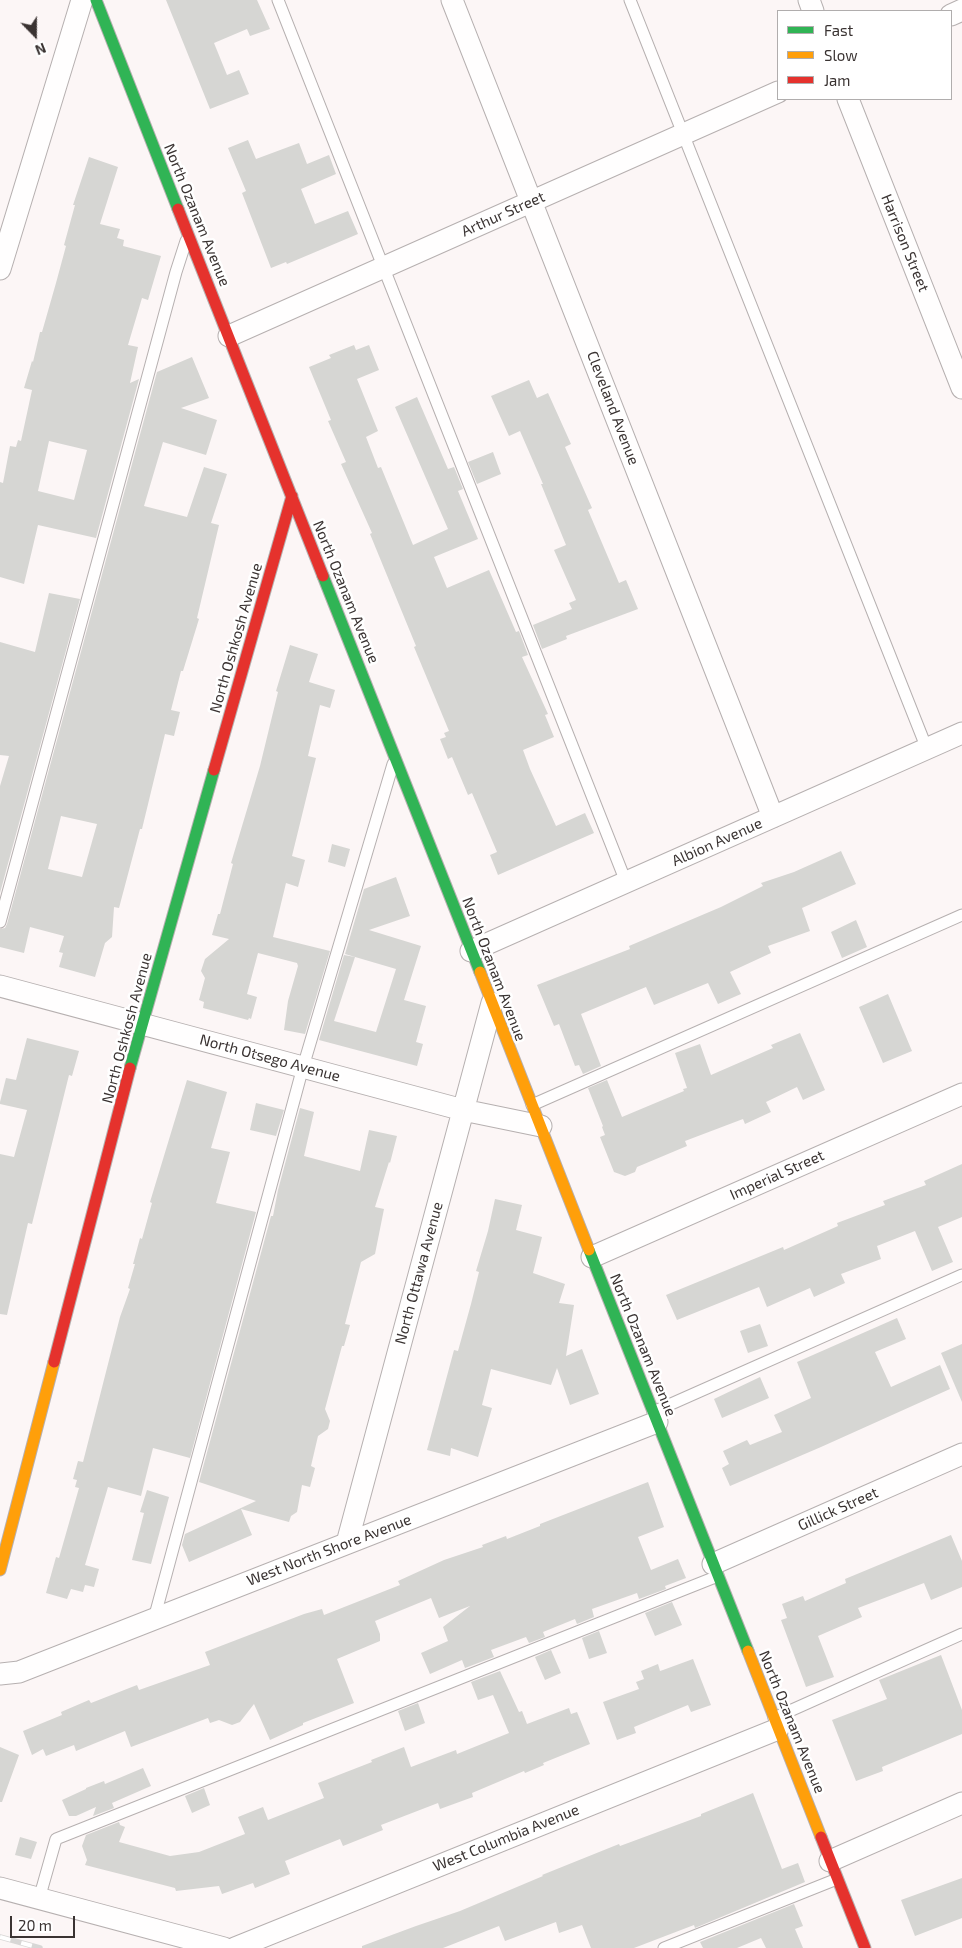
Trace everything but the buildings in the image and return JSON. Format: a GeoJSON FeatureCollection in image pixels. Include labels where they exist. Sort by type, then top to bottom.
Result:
{"type":"FeatureCollection","features":[{"type":"Feature","properties":{"kind":"street"},"geometry":{"type":"LineString","coordinates":[[0,269],[82,0]]}},
{"type":"Feature","properties":{"kind":"street","name":"North Ozanam Avenue"},"geometry":{"type":"LineString","coordinates":[[96,0],[865,1948]]}},
{"type":"Feature","properties":{"kind":"street","name":"Cleveland Avenue"},"geometry":{"type":"LineString","coordinates":[[452,0],[773,817]]}},
{"type":"Feature","properties":{"kind":"street","name":"Arthur Street"},"geometry":{"type":"LineString","coordinates":[[229,336],[777,92]]}},
{"type":"Feature","properties":{"kind":"street","name":"Harrison Street"},"geometry":{"type":"LineString","coordinates":[[848,100],[962,388]]}},
{"type":"Feature","properties":{"kind":"street","name":"North Oshkosh Avenue"},"geometry":{"type":"LineString","coordinates":[[0,1570],[142,1024],[292,496]]}},
{"type":"Feature","properties":{"kind":"street","name":"Albion Avenue"},"geometry":{"type":"LineString","coordinates":[[471,950],[962,733]]}},
{"type":"Feature","properties":{"kind":"street","name":"North Otsego Avenue"},"geometry":{"type":"LineString","coordinates":[[0,986],[463,1110],[541,1126]]}},
{"type":"Feature","properties":{"kind":"street","name":"North Ottawa Avenue"},"geometry":{"type":"LineString","coordinates":[[347,1543],[492,1003]]}},
{"type":"Feature","properties":{"kind":"street","name":"Imperial Street"},"geometry":{"type":"LineString","coordinates":[[592,1257],[962,1094]]}},
{"type":"Feature","properties":{"kind":"street","name":"West North Shore Avenue"},"geometry":{"type":"LineString","coordinates":[[0,1674],[19,1672],[347,1543],[655,1417]]}},
{"type":"Feature","properties":{"kind":"street","name":"Gillick Street"},"geometry":{"type":"LineString","coordinates":[[716,1570],[962,1454]]}},
{"type":"Feature","properties":{"kind":"street","name":"West Columbia Avenue"},"geometry":{"type":"LineString","coordinates":[[235,1948],[776,1723]]}},
{"type":"Feature","properties":{"kind":"street"},"geometry":{"type":"LineString","coordinates":[[834,1870],[962,1803]]}},
{"type":"Feature","properties":{"kind":"street"},"geometry":{"type":"LineString","coordinates":[[0,1888],[224,1948]]}},
{"type":"Feature","properties":{"kind":"lane"},"geometry":{"type":"LineString","coordinates":[[278,0],[626,882]]}},
{"type":"Feature","properties":{"kind":"lane"},"geometry":{"type":"LineString","coordinates":[[630,0],[926,749]]}},
{"type":"Feature","properties":{"kind":"lane"},"geometry":{"type":"LineString","coordinates":[[0,922],[168,301],[188,234]]}},
{"type":"Feature","properties":{"kind":"lane"},"geometry":{"type":"LineString","coordinates":[[154,1619],[303,1067],[395,758]]}},
{"type":"Feature","properties":{"kind":"lane"},"geometry":{"type":"LineString","coordinates":[[532,1105],[962,915]]}},
{"type":"Feature","properties":{"kind":"lane"},"geometry":{"type":"LineString","coordinates":[[655,1417],[962,1275]]}},
{"type":"Feature","properties":{"kind":"lane"},"geometry":{"type":"LineString","coordinates":[[39,1899],[56,1839],[716,1570]]}},
{"type":"Feature","properties":{"kind":"lane"},"geometry":{"type":"LineString","coordinates":[[776,1723],[962,1634]]}},
{"type":"Feature","properties":{"kind":"lane"},"geometry":{"type":"LineString","coordinates":[[664,1948],[694,1942],[834,1870]]}},
{"type":"Feature","properties":{"kind":"railway"},"geometry":{"type":"LineString","coordinates":[[0,1937],[40,1948]]}},
{"type":"Feature","properties":{"kind":"traffic: fast"},"geometry":{"type":"LineString","coordinates":[[96,0],[178,209]]}},
{"type":"Feature","properties":{"kind":"traffic: fast"},"geometry":{"type":"LineString","coordinates":[[323,576],[480,972]]}},
{"type":"Feature","properties":{"kind":"traffic: fast"},"geometry":{"type":"LineString","coordinates":[[130,1068],[214,770]]}},
{"type":"Feature","properties":{"kind":"traffic: fast"},"geometry":{"type":"LineString","coordinates":[[589,1250],[748,1651]]}},
{"type":"Feature","properties":{"kind":"traffic: slow"},"geometry":{"type":"LineString","coordinates":[[480,972],[589,1250]]}},
{"type":"Feature","properties":{"kind":"traffic: slow"},"geometry":{"type":"LineString","coordinates":[[0,1570],[54,1362]]}},
{"type":"Feature","properties":{"kind":"traffic: slow"},"geometry":{"type":"LineString","coordinates":[[748,1651],[821,1837]]}},
{"type":"Feature","properties":{"kind":"traffic: jam"},"geometry":{"type":"LineString","coordinates":[[178,209],[323,576]]}},
{"type":"Feature","properties":{"kind":"traffic: jam"},"geometry":{"type":"LineString","coordinates":[[214,770],[292,496]]}},
{"type":"Feature","properties":{"kind":"traffic: jam"},"geometry":{"type":"LineString","coordinates":[[54,1362],[130,1068]]}},
{"type":"Feature","properties":{"kind":"traffic: jam"},"geometry":{"type":"LineString","coordinates":[[821,1837],[865,1948]]}}]}
